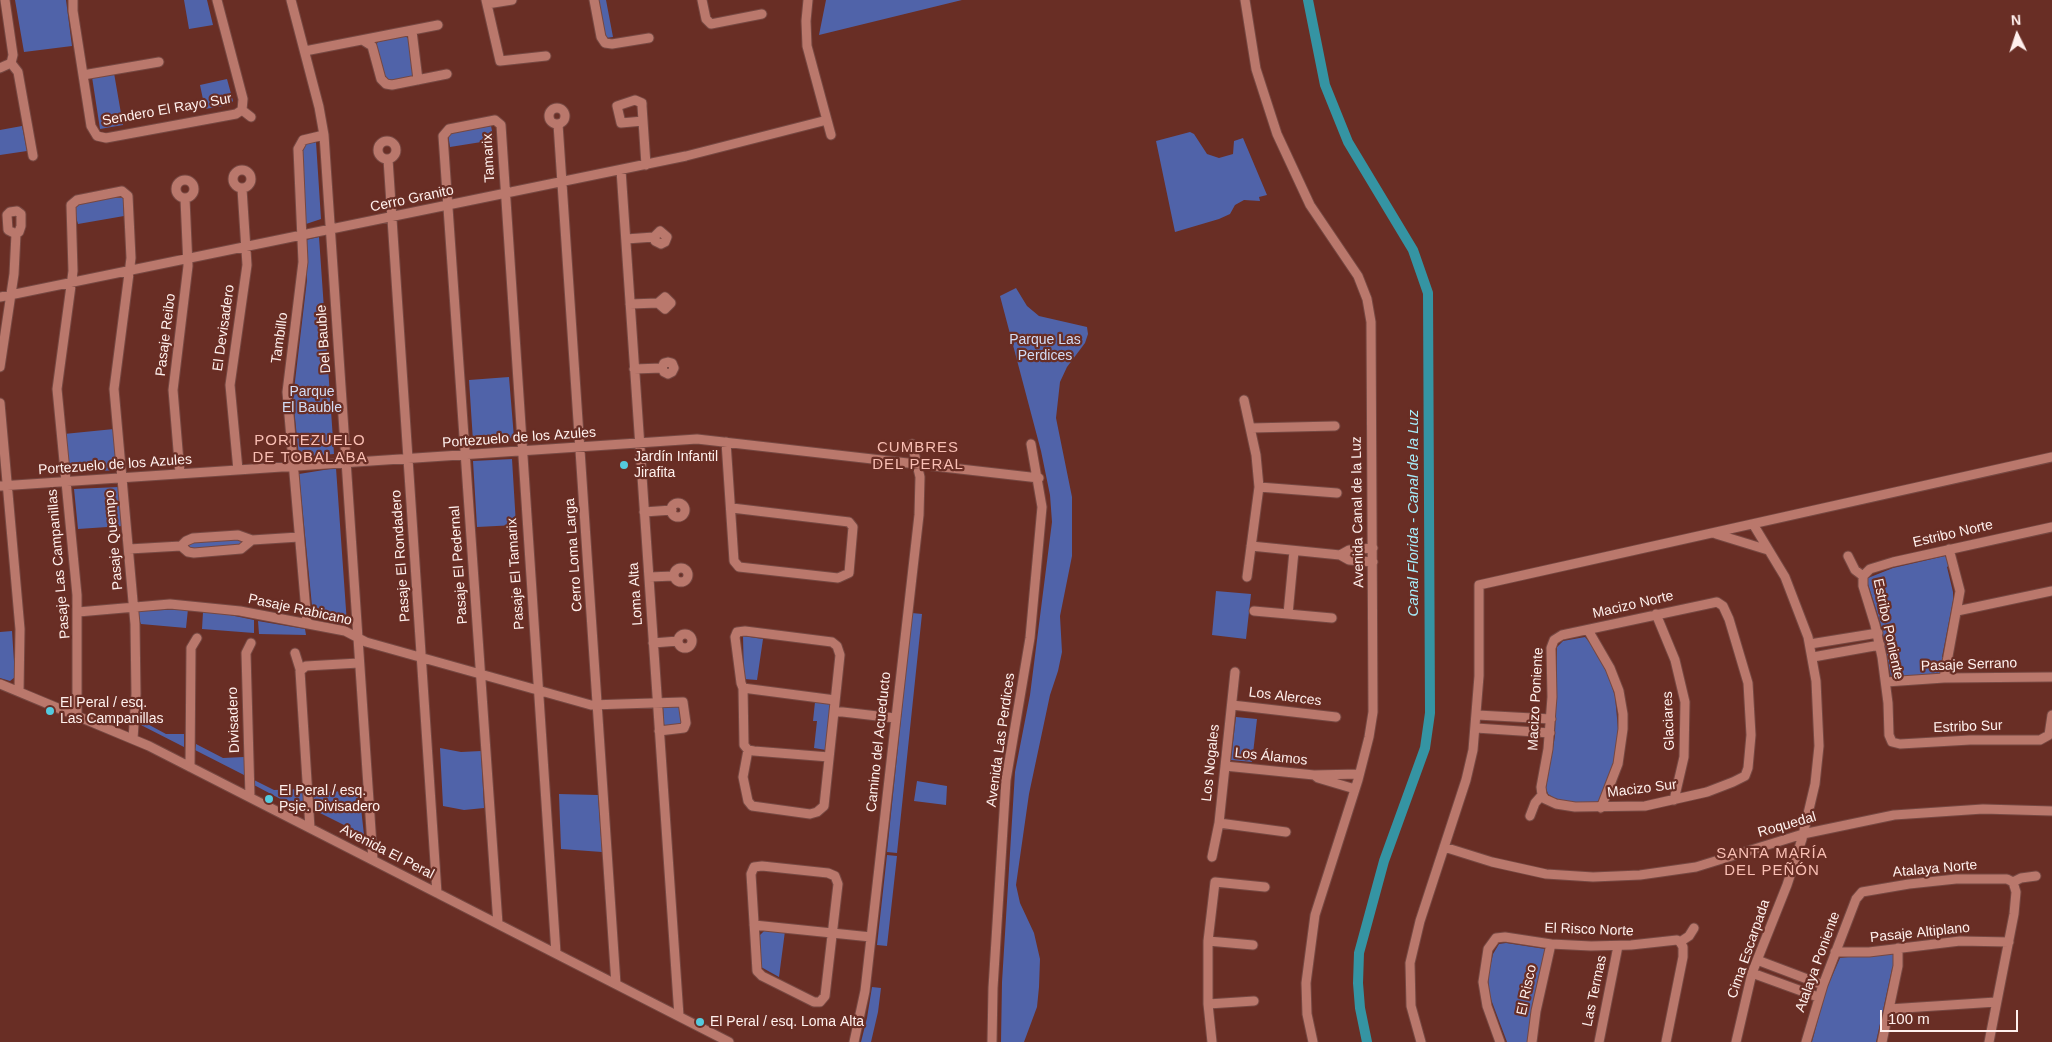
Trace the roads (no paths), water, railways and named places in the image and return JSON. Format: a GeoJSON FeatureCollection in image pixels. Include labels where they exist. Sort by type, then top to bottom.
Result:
{"type":"FeatureCollection","features":[{"type":"Feature","properties":{"kind":"street"},"geometry":{"type":"LineString","coordinates":[[5,0],[13,55],[11,63]]}},
{"type":"Feature","properties":{"kind":"street"},"geometry":{"type":"LineString","coordinates":[[73,0],[83,75],[159,62]]}},
{"type":"Feature","properties":{"kind":"street"},"geometry":{"type":"LineString","coordinates":[[217,0],[243,99],[242,110],[251,117]]}},
{"type":"Feature","properties":{"kind":"street","name":"Del Bauble"},"geometry":{"type":"LineString","coordinates":[[291,0],[324,135],[373,860]]}},
{"type":"Feature","properties":{"kind":"street"},"geometry":{"type":"LineString","coordinates":[[512,0],[487,2],[500,61],[546,56]]}},
{"type":"Feature","properties":{"kind":"street"},"geometry":{"type":"LineString","coordinates":[[594,0],[601,37],[605,43],[612,44],[649,38]]}},
{"type":"Feature","properties":{"kind":"street"},"geometry":{"type":"LineString","coordinates":[[702,0],[706,19],[711,24],[762,14]]}},
{"type":"Feature","properties":{"kind":"street"},"geometry":{"type":"LineString","coordinates":[[808,0],[806,21],[807,46],[831,135]]}},
{"type":"Feature","properties":{"kind":"street","name":"Avenida Canal de la Luz"},"geometry":{"type":"LineString","coordinates":[[1245,0],[1256,69],[1277,134],[1310,205],[1358,276],[1370,310],[1372,334],[1373,712],[1355,789],[1314,916],[1306,983],[1307,1014],[1312,1042]]}},
{"type":"Feature","properties":{"kind":"street"},"geometry":{"type":"LineString","coordinates":[[305,51],[364,41],[438,25]]}},
{"type":"Feature","properties":{"kind":"street"},"geometry":{"type":"LineString","coordinates":[[412,31],[418,80]]}},
{"type":"Feature","properties":{"kind":"street"},"geometry":{"type":"LineString","coordinates":[[364,41],[372,46],[381,79],[386,84],[392,85],[447,74]]}},
{"type":"Feature","properties":{"kind":"street"},"geometry":{"type":"LineString","coordinates":[[0,68],[11,63]]}},
{"type":"Feature","properties":{"kind":"street"},"geometry":{"type":"LineString","coordinates":[[11,63],[18,72],[33,156]]}},
{"type":"Feature","properties":{"kind":"street","name":"Sendero El Rayo Sur"},"geometry":{"type":"LineString","coordinates":[[83,75],[91,126],[97,136],[106,138],[236,114],[242,110]]}},
{"type":"Feature","properties":{"kind":"street","name":"Tamarix"},"geometry":{"type":"LineString","coordinates":[[469,125],[495,120],[500,123],[504,194]]}},
{"type":"Feature","properties":{"kind":"street","name":"Cerro Granito"},"geometry":{"type":"LineString","coordinates":[[0,297],[646,165],[827,120]]}},
{"type":"Feature","properties":{"kind":"street"},"geometry":{"type":"LineString","coordinates":[[643,121],[646,165]]}},
{"type":"Feature","properties":{"kind":"street","name":"Cerro Loma Larga"},"geometry":{"type":"LineString","coordinates":[[558,124],[616,984]]}},
{"type":"Feature","properties":{"kind":"street","name":"Pasaje El Pedernal"},"geometry":{"type":"LineString","coordinates":[[469,125],[449,129],[443,136],[498,924]]}},
{"type":"Feature","properties":{"kind":"street","name":"Tambillo"},"geometry":{"type":"LineString","coordinates":[[307,623],[287,392],[303,270],[298,149],[303,140],[324,135]]}},
{"type":"Feature","properties":{"kind":"street","name":"Pasaje El Rondadero"},"geometry":{"type":"LineString","coordinates":[[388,159],[437,892]]}},
{"type":"Feature","properties":{"kind":"street","name":"Loma Alta"},"geometry":{"type":"LineString","coordinates":[[621,170],[679,1016]]}},
{"type":"Feature","properties":{"kind":"street","name":"El Devisadero"},"geometry":{"type":"LineString","coordinates":[[238,470],[230,385],[247,265],[242,189]]}},
{"type":"Feature","properties":{"kind":"street","name":"Pasaje Las Campanillas"},"geometry":{"type":"LineString","coordinates":[[77,715],[78,612],[57,382],[74,259],[73,203],[94,196],[125,192]]}},
{"type":"Feature","properties":{"kind":"street","name":"Pasaje Quempo"},"geometry":{"type":"LineString","coordinates":[[125,192],[128,196],[129,207],[130,271],[114,382],[134,606],[136,694],[133,739]]}},
{"type":"Feature","properties":{"kind":"street","name":"Pasaje El Tamarix"},"geometry":{"type":"LineString","coordinates":[[504,194],[556,953]]}},
{"type":"Feature","properties":{"kind":"street","name":"Pasaje Reibo"},"geometry":{"type":"LineString","coordinates":[[180,474],[173,384],[188,258],[185,199]]}},
{"type":"Feature","properties":{"kind":"street"},"geometry":{"type":"LineString","coordinates":[[0,368],[15,261],[16,234]]}},
{"type":"Feature","properties":{"kind":"street"},"geometry":{"type":"LineString","coordinates":[[626,239],[654,237]]}},
{"type":"Feature","properties":{"kind":"street"},"geometry":{"type":"LineString","coordinates":[[630,304],[658,303]]}},
{"type":"Feature","properties":{"kind":"street"},"geometry":{"type":"LineString","coordinates":[[634,370],[662,368]]}},
{"type":"Feature","properties":{"kind":"street"},"geometry":{"type":"LineString","coordinates":[[1244,400],[1251,428],[1259,487],[1247,577]]}},
{"type":"Feature","properties":{"kind":"street"},"geometry":{"type":"LineString","coordinates":[[0,403],[4,486],[20,629],[19,691]]}},
{"type":"Feature","properties":{"kind":"street"},"geometry":{"type":"LineString","coordinates":[[1251,428],[1335,426]]}},
{"type":"Feature","properties":{"kind":"street","name":"Portezuelo de los Azules"},"geometry":{"type":"LineString","coordinates":[[4,486],[696,440],[1039,478]]}},
{"type":"Feature","properties":{"kind":"street"},"geometry":{"type":"LineString","coordinates":[[726,442],[732,508],[734,561],[739,567],[838,578],[849,572],[853,527],[849,522],[732,508]]}},
{"type":"Feature","properties":{"kind":"street","name":"Camino del Acueducto"},"geometry":{"type":"LineString","coordinates":[[854,1042],[863,1006],[919,515],[918,464],[912,444]]}},
{"type":"Feature","properties":{"kind":"street","name":"Avenida Las Perdices"},"geometry":{"type":"LineString","coordinates":[[992,1042],[993,988],[1006,780],[1030,638],[1042,507],[1039,478],[1031,444]]}},
{"type":"Feature","properties":{"kind":"street"},"geometry":{"type":"LineString","coordinates":[[1421,1042],[1411,1006],[1409,968],[1414,942],[1469,769],[1477,714],[1479,585],[2052,457]]}},
{"type":"Feature","properties":{"kind":"street"},"geometry":{"type":"LineString","coordinates":[[1259,487],[1337,492]]}},
{"type":"Feature","properties":{"kind":"street"},"geometry":{"type":"LineString","coordinates":[[644,512],[672,510]]}},
{"type":"Feature","properties":{"kind":"street","name":"Cima Escarpada"},"geometry":{"type":"LineString","coordinates":[[1736,1042],[1752,973],[1787,884],[1803,834],[1815,784],[1818,757],[1818,703],[1810,644],[1793,596],[1753,524]]}},
{"type":"Feature","properties":{"kind":"street","name":"Estribo Norte"},"geometry":{"type":"LineString","coordinates":[[1863,576],[1867,571],[1878,566],[2052,526]]}},
{"type":"Feature","properties":{"kind":"street"},"geometry":{"type":"LineString","coordinates":[[1712,533],[1752,543],[1768,550]]}},
{"type":"Feature","properties":{"kind":"street"},"geometry":{"type":"LineString","coordinates":[[129,549],[180,546],[193,538],[238,535],[252,540],[300,537]]}},
{"type":"Feature","properties":{"kind":"street"},"geometry":{"type":"LineString","coordinates":[[180,546],[188,552],[194,553],[241,549],[252,540]]}},
{"type":"Feature","properties":{"kind":"street"},"geometry":{"type":"LineString","coordinates":[[1251,546],[1340,555],[1349,560],[1373,562]]}},
{"type":"Feature","properties":{"kind":"street"},"geometry":{"type":"LineString","coordinates":[[1340,555],[1349,550],[1373,548]]}},
{"type":"Feature","properties":{"kind":"street"},"geometry":{"type":"LineString","coordinates":[[1944,678],[1957,612],[1959,587],[1949,549]]}},
{"type":"Feature","properties":{"kind":"street"},"geometry":{"type":"LineString","coordinates":[[1288,614],[1294,551]]}},
{"type":"Feature","properties":{"kind":"street","name":"Estribo Poniente"},"geometry":{"type":"LineString","coordinates":[[1848,556],[1856,570],[1863,576],[1863,586],[1878,633],[1886,682],[1889,735],[1892,742]]}},
{"type":"Feature","properties":{"kind":"street"},"geometry":{"type":"LineString","coordinates":[[649,577],[674,576],[678,570],[682,569],[688,575]]}},
{"type":"Feature","properties":{"kind":"street"},"geometry":{"type":"LineString","coordinates":[[1957,612],[2052,591]]}},
{"type":"Feature","properties":{"kind":"street","name":"Macizo Norte"},"geometry":{"type":"LineString","coordinates":[[1554,640],[1562,635],[1706,602],[1719,602],[1733,629],[1748,683],[1751,724],[1748,768],[1745,776]]}},
{"type":"Feature","properties":{"kind":"street","name":"Pasaje Rabicano"},"geometry":{"type":"LineString","coordinates":[[78,612],[170,604],[213,607],[345,631],[366,642],[598,706],[683,702],[686,723],[682,729],[659,731]]}},
{"type":"Feature","properties":{"kind":"street"},"geometry":{"type":"LineString","coordinates":[[1254,611],[1332,618]]}},
{"type":"Feature","properties":{"kind":"street","name":"Glaciares"},"geometry":{"type":"LineString","coordinates":[[1656,614],[1676,660],[1685,702],[1684,757],[1674,800]]}},
{"type":"Feature","properties":{"kind":"street"},"geometry":{"type":"LineString","coordinates":[[1588,630],[1610,668],[1623,714],[1623,730],[1618,764],[1601,808]]}},
{"type":"Feature","properties":{"kind":"street"},"geometry":{"type":"LineString","coordinates":[[748,750],[743,777],[748,801],[752,806],[805,814],[817,812],[824,806],[840,655],[837,646],[832,642],[745,631],[738,632],[736,637],[741,683],[744,688],[744,745],[748,750],[829,757]]}},
{"type":"Feature","properties":{"kind":"street"},"geometry":{"type":"LineString","coordinates":[[1810,644],[1878,633]]}},
{"type":"Feature","properties":{"kind":"street"},"geometry":{"type":"LineString","coordinates":[[190,767],[191,648],[196,638]]}},
{"type":"Feature","properties":{"kind":"street","name":"Macizo Poniente"},"geometry":{"type":"LineString","coordinates":[[1530,816],[1534,804],[1542,795],[1541,787],[1550,733],[1551,648],[1554,640]]}},
{"type":"Feature","properties":{"kind":"street"},"geometry":{"type":"LineString","coordinates":[[653,643],[678,641]]}},
{"type":"Feature","properties":{"kind":"street","name":"Divisadero"},"geometry":{"type":"LineString","coordinates":[[250,797],[246,653],[251,644]]}},
{"type":"Feature","properties":{"kind":"street"},"geometry":{"type":"LineString","coordinates":[[1813,657],[1880,645]]}},
{"type":"Feature","properties":{"kind":"street"},"geometry":{"type":"LineString","coordinates":[[295,652],[300,669],[310,828]]}},
{"type":"Feature","properties":{"kind":"street"},"geometry":{"type":"LineString","coordinates":[[300,669],[306,666],[359,663]]}},
{"type":"Feature","properties":{"kind":"street","name":"Los Nogales"},"geometry":{"type":"LineString","coordinates":[[1212,857],[1219,823],[1235,672]]}},
{"type":"Feature","properties":{"kind":"street","name":"Pasaje Serrano"},"geometry":{"type":"LineString","coordinates":[[1886,682],[1944,678],[2052,677]]}},
{"type":"Feature","properties":{"kind":"street","name":"Avenida El Peral"},"geometry":{"type":"LineString","coordinates":[[0,684],[133,739],[729,1042]]}},
{"type":"Feature","properties":{"kind":"street"},"geometry":{"type":"LineString","coordinates":[[744,688],[835,700]]}},
{"type":"Feature","properties":{"kind":"street","name":"Los Alerces"},"geometry":{"type":"LineString","coordinates":[[1232,705],[1336,717]]}},
{"type":"Feature","properties":{"kind":"street"},"geometry":{"type":"LineString","coordinates":[[834,711],[895,718]]}},
{"type":"Feature","properties":{"kind":"street"},"geometry":{"type":"LineString","coordinates":[[1477,714],[1551,719]]}},
{"type":"Feature","properties":{"kind":"street","name":"Estribo Sur"},"geometry":{"type":"LineString","coordinates":[[1892,742],[1900,744],[1970,740],[2037,741],[2049,735],[2052,715]]}},
{"type":"Feature","properties":{"kind":"street"},"geometry":{"type":"LineString","coordinates":[[1476,728],[1550,733]]}},
{"type":"Feature","properties":{"kind":"street","name":"Los Álamos"},"geometry":{"type":"LineString","coordinates":[[1225,766],[1314,774],[1359,774]]}},
{"type":"Feature","properties":{"kind":"street","name":"Los Álamos"},"geometry":{"type":"LineString","coordinates":[[1314,774],[1318,778],[1355,789]]}},
{"type":"Feature","properties":{"kind":"street","name":"Macizo Sur"},"geometry":{"type":"LineString","coordinates":[[1542,795],[1556,804],[1601,808],[1638,806],[1674,800],[1722,787],[1745,776]]}},
{"type":"Feature","properties":{"kind":"street","name":"Roquedal"},"geometry":{"type":"LineString","coordinates":[[1444,847],[1480,859],[1532,871],[1568,876],[1609,877],[1654,874],[1696,867],[1803,834],[1856,822],[1926,812],[1983,809],[2052,811]]}},
{"type":"Feature","properties":{"kind":"street"},"geometry":{"type":"LineString","coordinates":[[1219,823],[1286,832]]}},
{"type":"Feature","properties":{"kind":"street"},"geometry":{"type":"LineString","coordinates":[[762,866],[835,876],[838,884],[825,996],[820,1002],[814,1002],[762,976],[757,971],[754,924],[751,874],[754,867],[762,866]]}},
{"type":"Feature","properties":{"kind":"street"},"geometry":{"type":"LineString","coordinates":[[1989,1042],[2016,898],[2013,882],[2021,878],[2036,876]]}},
{"type":"Feature","properties":{"kind":"street","name":"Atalaya Norte"},"geometry":{"type":"LineString","coordinates":[[1860,894],[1869,890],[1940,880],[2000,878],[2013,882]]}},
{"type":"Feature","properties":{"kind":"street"},"geometry":{"type":"LineString","coordinates":[[1212,1042],[1208,1004],[1208,941],[1216,882],[1265,887]]}},
{"type":"Feature","properties":{"kind":"street","name":"Atalaya Poniente"},"geometry":{"type":"LineString","coordinates":[[1806,1042],[1822,985],[1860,894]]}},
{"type":"Feature","properties":{"kind":"street"},"geometry":{"type":"LineString","coordinates":[[754,924],[871,937]]}},
{"type":"Feature","properties":{"kind":"street"},"geometry":{"type":"LineString","coordinates":[[1666,1042],[1683,958],[1683,947],[1680,942],[1689,936],[1694,928]]}},
{"type":"Feature","properties":{"kind":"street","name":"El Risco Norte"},"geometry":{"type":"LineString","coordinates":[[1500,1042],[1485,999],[1483,982],[1488,949],[1496,938],[1505,937],[1551,944],[1618,946],[1674,940],[1680,942]]}},
{"type":"Feature","properties":{"kind":"street"},"geometry":{"type":"LineString","coordinates":[[1208,941],[1253,945]]}},
{"type":"Feature","properties":{"kind":"street","name":"Pasaje Altiplano"},"geometry":{"type":"LineString","coordinates":[[1835,952],[1857,953],[1960,941],[2009,942]]}},
{"type":"Feature","properties":{"kind":"street","name":"El Risco"},"geometry":{"type":"LineString","coordinates":[[1532,1042],[1536,1011],[1551,944]]}},
{"type":"Feature","properties":{"kind":"street","name":"Las Termas"},"geometry":{"type":"LineString","coordinates":[[1599,1042],[1618,946]]}},
{"type":"Feature","properties":{"kind":"street"},"geometry":{"type":"LineString","coordinates":[[1882,1042],[1899,960],[1898,948]]}},
{"type":"Feature","properties":{"kind":"street"},"geometry":{"type":"LineString","coordinates":[[1757,960],[1822,985]]}},
{"type":"Feature","properties":{"kind":"street"},"geometry":{"type":"LineString","coordinates":[[1752,973],[1818,997]]}},
{"type":"Feature","properties":{"kind":"street"},"geometry":{"type":"LineString","coordinates":[[1208,1004],[1254,1001]]}},
{"type":"Feature","properties":{"kind":"street"},"geometry":{"type":"LineString","coordinates":[[1889,1009],[1996,1002]]}},
{"type":"Feature","properties":{"kind":"waterway","name":"Canal Florida - Canal de la Luz"},"geometry":{"type":"LineString","coordinates":[[1308,0],[1325,85],[1348,142],[1413,250],[1428,293],[1430,713],[1425,748],[1384,861],[1359,953],[1358,983],[1360,1008],[1367,1042]]}},
{"type":"Feature","properties":{"kind":"place","name":"Jardín Infantil Jirafita"},"geometry":{"type":"Point","coordinates":[624,465]}},
{"type":"Feature","properties":{"kind":"place","name":"El Peral / esq. Las Campanillas"},"geometry":{"type":"Point","coordinates":[50,711]}},
{"type":"Feature","properties":{"kind":"place","name":"El Peral / esq. Psje. Divisadero"},"geometry":{"type":"Point","coordinates":[269,799]}},
{"type":"Feature","properties":{"kind":"place","name":"El Peral / esq. Loma Alta"},"geometry":{"type":"Point","coordinates":[700,1022]}},
{"type":"Feature","properties":{"kind":"district","name":"PORTEZUELO DE TOBALABA"},"geometry":{"type":"Point","coordinates":[310,450]}},
{"type":"Feature","properties":{"kind":"district","name":"CUMBRES DEL PERAL"},"geometry":{"type":"Point","coordinates":[918,456]}},
{"type":"Feature","properties":{"kind":"district","name":"SANTA MARÍA DEL PEÑÓN"},"geometry":{"type":"Point","coordinates":[1772,862]}},
{"type":"Feature","properties":{"kind":"park label","name":"Parque Las Perdices"},"geometry":{"type":"Point","coordinates":[1045,348]}},
{"type":"Feature","properties":{"kind":"park label","name":"Parque El Bauble"},"geometry":{"type":"Point","coordinates":[312,400]}}]}
